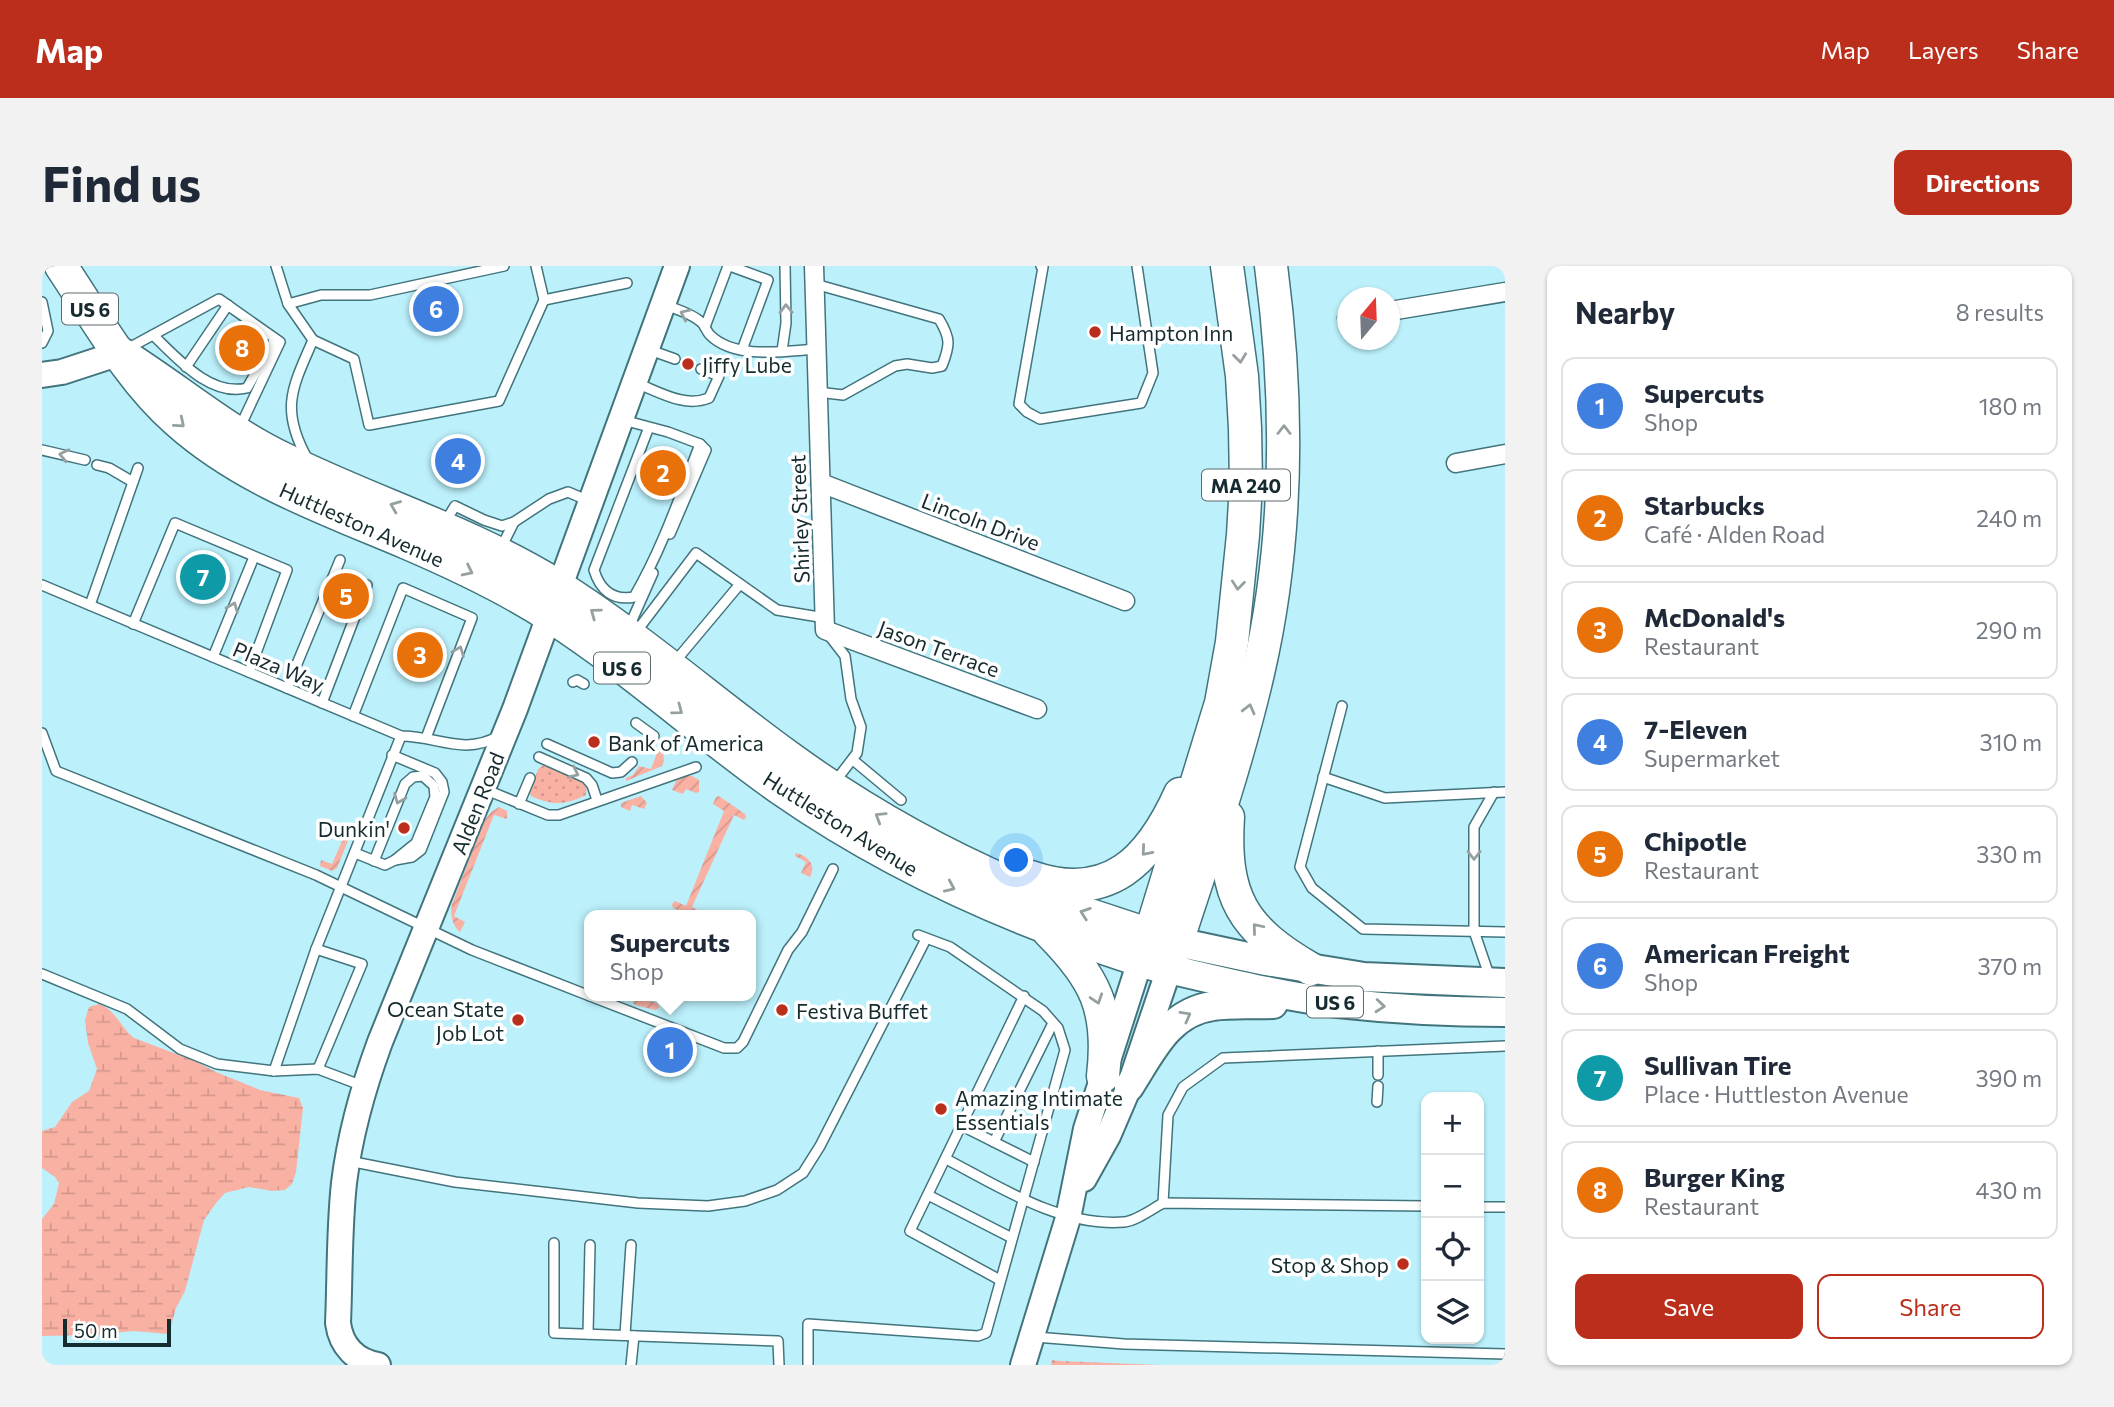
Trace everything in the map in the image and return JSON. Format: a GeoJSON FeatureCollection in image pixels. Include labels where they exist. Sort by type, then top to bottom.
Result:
{"type":"FeatureCollection","features":[{"type":"Feature","properties":{"kind":"highway","name":"Huttleston Avenue"},"geometry":{"type":"LineString","coordinates":[[61,266],[149,392],[178,423],[243,468],[289,493],[482,577],[555,602],[628,637],[831,787],[925,843],[1159,952]]}},
{"type":"Feature","properties":{"kind":"highway","name":"MA 240"},"geometry":{"type":"LineString","coordinates":[[1159,952],[1221,704],[1238,590],[1246,484],[1242,376],[1227,266]]}},
{"type":"Feature","properties":{"kind":"highway","name":"MA 240"},"geometry":{"type":"LineString","coordinates":[[1159,952],[1231,774],[1246,724],[1263,645],[1274,576],[1285,431],[1283,374],[1271,266]]}},
{"type":"Feature","properties":{"kind":"highway","name":"Huttleston Avenue"},"geometry":{"type":"LineString","coordinates":[[120,353],[159,377],[237,433],[285,460],[449,516],[499,553],[555,602],[614,662],[760,773],[823,817],[891,857],[938,882],[1043,926],[1159,952]]}},
{"type":"Feature","properties":{"kind":"highway"},"geometry":{"type":"LineString","coordinates":[[925,843],[1056,884],[1084,885],[1112,877],[1142,857],[1156,838],[1172,811],[1221,704]]}},
{"type":"Feature","properties":{"kind":"highway"},"geometry":{"type":"LineString","coordinates":[[1231,774],[1227,850],[1232,886],[1247,915],[1266,939],[1311,969]]}},
{"type":"Feature","properties":{"kind":"highway"},"geometry":{"type":"LineString","coordinates":[[1043,926],[1076,959],[1093,985],[1104,1029],[1106,1054],[1116,1082]]}},
{"type":"Feature","properties":{"kind":"main road","name":"Alden Road"},"geometry":{"type":"LineString","coordinates":[[378,1365],[359,1358],[349,1349],[343,1342],[338,1323],[347,1161],[364,1086],[506,731],[676,267]]}},
{"type":"Feature","properties":{"kind":"main road"},"geometry":{"type":"LineString","coordinates":[[42,375],[62,372],[120,353]]}},
{"type":"Feature","properties":{"kind":"main road"},"geometry":{"type":"LineString","coordinates":[[1116,1082],[1159,952]]}},
{"type":"Feature","properties":{"kind":"main road","name":"Huttleston Avenue"},"geometry":{"type":"LineString","coordinates":[[1159,952],[1390,979],[1499,983]]}},
{"type":"Feature","properties":{"kind":"main road","name":"Huttleston Avenue"},"geometry":{"type":"LineString","coordinates":[[1159,952],[1250,988],[1336,1003],[1446,1012],[1505,1012]]}},
{"type":"Feature","properties":{"kind":"main road"},"geometry":{"type":"LineString","coordinates":[[1023,1365],[1071,1207],[1086,1129],[1116,1082],[1170,1026],[1189,1012],[1227,1004],[1336,1003]]}},
{"type":"Feature","properties":{"kind":"street","name":"Shirley Street"},"geometry":{"type":"LineString","coordinates":[[814,266],[825,624]]}},
{"type":"Feature","properties":{"kind":"street"},"geometry":{"type":"LineString","coordinates":[[1400,309],[1505,292]]}},
{"type":"Feature","properties":{"kind":"street"},"geometry":{"type":"LineString","coordinates":[[1456,463],[1505,454]]}},
{"type":"Feature","properties":{"kind":"street","name":"Lincoln Drive"},"geometry":{"type":"LineString","coordinates":[[821,483],[1125,601]]}},
{"type":"Feature","properties":{"kind":"street","name":"Jason Terrace"},"geometry":{"type":"LineString","coordinates":[[825,624],[1037,709]]}},
{"type":"Feature","properties":{"kind":"lane"},"geometry":{"type":"LineString","coordinates":[[276,266],[288,304],[313,340],[354,359],[369,425],[499,401],[544,300],[536,266]]}},
{"type":"Feature","properties":{"kind":"lane"},"geometry":{"type":"LineString","coordinates":[[288,304],[321,295],[370,295],[504,266]]}},
{"type":"Feature","properties":{"kind":"lane"},"geometry":{"type":"LineString","coordinates":[[705,327],[729,266],[768,280],[743,350]]}},
{"type":"Feature","properties":{"kind":"lane"},"geometry":{"type":"LineString","coordinates":[[782,351],[786,323],[785,266]]}},
{"type":"Feature","properties":{"kind":"lane"},"geometry":{"type":"LineString","coordinates":[[1042,266],[1020,404],[1027,412],[1040,419],[1141,403],[1153,373],[1137,266]]}},
{"type":"Feature","properties":{"kind":"lane"},"geometry":{"type":"LineString","coordinates":[[544,300],[627,283]]}},
{"type":"Feature","properties":{"kind":"lane"},"geometry":{"type":"LineString","coordinates":[[815,284],[939,319],[947,334],[949,348],[942,366],[895,366],[843,395],[818,393]]}},
{"type":"Feature","properties":{"kind":"lane"},"geometry":{"type":"LineString","coordinates":[[120,353],[219,299],[277,341]]}},
{"type":"Feature","properties":{"kind":"lane"},"geometry":{"type":"LineString","coordinates":[[42,302],[48,331],[42,343]]}},
{"type":"Feature","properties":{"kind":"lane"},"geometry":{"type":"LineString","coordinates":[[663,304],[693,316],[711,336],[743,350],[757,353],[817,349]]}},
{"type":"Feature","properties":{"kind":"lane"},"geometry":{"type":"LineString","coordinates":[[186,367],[228,305]]}},
{"type":"Feature","properties":{"kind":"lane"},"geometry":{"type":"LineString","coordinates":[[153,335],[186,367],[232,392],[247,388],[277,341]]}},
{"type":"Feature","properties":{"kind":"lane"},"geometry":{"type":"LineString","coordinates":[[308,460],[290,418],[297,375],[313,340]]}},
{"type":"Feature","properties":{"kind":"lane"},"geometry":{"type":"LineString","coordinates":[[237,433],[277,341]]}},
{"type":"Feature","properties":{"kind":"lane"},"geometry":{"type":"LineString","coordinates":[[647,348],[675,359]]}},
{"type":"Feature","properties":{"kind":"lane"},"geometry":{"type":"LineString","coordinates":[[635,382],[686,402],[697,403],[709,398],[719,376],[701,369]]}},
{"type":"Feature","properties":{"kind":"lane"},"geometry":{"type":"LineString","coordinates":[[621,419],[668,432],[700,444],[706,450],[628,637]]}},
{"type":"Feature","properties":{"kind":"lane"},"geometry":{"type":"LineString","coordinates":[[649,427],[594,570],[597,582],[606,591],[625,599],[634,597],[661,544],[700,444]]}},
{"type":"Feature","properties":{"kind":"lane"},"geometry":{"type":"LineString","coordinates":[[42,450],[85,460]]}},
{"type":"Feature","properties":{"kind":"lane"},"geometry":{"type":"LineString","coordinates":[[97,465],[109,468],[133,482]]}},
{"type":"Feature","properties":{"kind":"lane"},"geometry":{"type":"LineString","coordinates":[[90,605],[138,468]]}},
{"type":"Feature","properties":{"kind":"lane"},"geometry":{"type":"LineString","coordinates":[[449,516],[484,520],[502,526],[514,522],[549,499],[568,492],[591,502]]}},
{"type":"Feature","properties":{"kind":"lane"},"geometry":{"type":"LineString","coordinates":[[499,553],[514,522]]}},
{"type":"Feature","properties":{"kind":"lane"},"geometry":{"type":"LineString","coordinates":[[133,624],[175,523],[287,570],[248,672]]}},
{"type":"Feature","properties":{"kind":"lane"},"geometry":{"type":"LineString","coordinates":[[628,637],[696,553],[777,610],[825,624],[845,656],[851,699],[861,727],[857,753],[831,787]]}},
{"type":"Feature","properties":{"kind":"lane"},"geometry":{"type":"LineString","coordinates":[[213,657],[254,557]]}},
{"type":"Feature","properties":{"kind":"lane"},"geometry":{"type":"LineString","coordinates":[[287,688],[340,560]]}},
{"type":"Feature","properties":{"kind":"lane"},"geometry":{"type":"LineString","coordinates":[[670,668],[740,584]]}},
{"type":"Feature","properties":{"kind":"lane","name":"Plaza Way"},"geometry":{"type":"LineString","coordinates":[[42,585],[401,736],[466,746],[485,743],[506,731]]}},
{"type":"Feature","properties":{"kind":"lane"},"geometry":{"type":"LineString","coordinates":[[322,704],[367,585]]}},
{"type":"Feature","properties":{"kind":"lane"},"geometry":{"type":"LineString","coordinates":[[353,716],[403,588],[472,618],[426,738]]}},
{"type":"Feature","properties":{"kind":"lane"},"geometry":{"type":"LineString","coordinates":[[573,682],[577,680],[584,684]]}},
{"type":"Feature","properties":{"kind":"lane"},"geometry":{"type":"LineString","coordinates":[[1342,706],[1300,867],[1312,888],[1363,929],[1505,932]]}},
{"type":"Feature","properties":{"kind":"lane"},"geometry":{"type":"LineString","coordinates":[[636,723],[647,735]]}},
{"type":"Feature","properties":{"kind":"lane"},"geometry":{"type":"LineString","coordinates":[[42,733],[56,771],[316,875],[340,889],[472,950],[584,994]]}},
{"type":"Feature","properties":{"kind":"lane"},"geometry":{"type":"LineString","coordinates":[[274,1071],[316,949],[401,736]]}},
{"type":"Feature","properties":{"kind":"lane"},"geometry":{"type":"LineString","coordinates":[[547,744],[612,773],[621,772],[632,762]]}},
{"type":"Feature","properties":{"kind":"lane"},"geometry":{"type":"LineString","coordinates":[[392,755],[435,774],[443,789],[442,800],[423,847],[416,855],[395,860]]}},
{"type":"Feature","properties":{"kind":"lane"},"geometry":{"type":"LineString","coordinates":[[538,757],[586,778],[592,785],[597,800]]}},
{"type":"Feature","properties":{"kind":"lane"},"geometry":{"type":"LineString","coordinates":[[853,760],[901,800]]}},
{"type":"Feature","properties":{"kind":"lane"},"geometry":{"type":"LineString","coordinates":[[482,788],[552,816],[696,767]]}},
{"type":"Feature","properties":{"kind":"lane"},"geometry":{"type":"LineString","coordinates":[[355,853],[374,861],[385,865],[415,845],[435,797],[434,786],[423,776],[413,777],[405,784],[374,861]]}},
{"type":"Feature","properties":{"kind":"lane"},"geometry":{"type":"LineString","coordinates":[[1323,777],[1385,798],[1505,792]]}},
{"type":"Feature","properties":{"kind":"lane"},"geometry":{"type":"LineString","coordinates":[[519,804],[530,778]]}},
{"type":"Feature","properties":{"kind":"lane"},"geometry":{"type":"LineString","coordinates":[[1494,792],[1474,827],[1474,931],[1499,983]]}},
{"type":"Feature","properties":{"kind":"lane"},"geometry":{"type":"LineString","coordinates":[[603,1001],[723,1048],[737,1048],[743,1042],[788,950],[802,932],[833,869]]}},
{"type":"Feature","properties":{"kind":"lane"},"geometry":{"type":"LineString","coordinates":[[347,1161],[455,1182],[638,1203],[708,1206],[745,1201],[777,1190],[803,1172],[821,1146],[922,937],[950,947],[1043,1011],[1058,1028],[1065,1050],[986,1333],[978,1336],[808,1324],[808,1365]]}},
{"type":"Feature","properties":{"kind":"lane"},"geometry":{"type":"LineString","coordinates":[[316,949],[362,964],[318,1069]]}},
{"type":"Feature","properties":{"kind":"lane"},"geometry":{"type":"LineString","coordinates":[[42,974],[127,1009],[180,1049],[217,1064],[274,1071],[318,1069],[364,1086]]}},
{"type":"Feature","properties":{"kind":"lane"},"geometry":{"type":"LineString","coordinates":[[1000,1280],[910,1231],[1024,996]]}},
{"type":"Feature","properties":{"kind":"lane"},"geometry":{"type":"LineString","coordinates":[[995,1142],[1053,1023]]}},
{"type":"Feature","properties":{"kind":"lane"},"geometry":{"type":"LineString","coordinates":[[1163,1203],[1168,1115],[1183,1087],[1223,1058],[1505,1046]]}},
{"type":"Feature","properties":{"kind":"lane"},"geometry":{"type":"LineString","coordinates":[[1378,1051],[1378,1075]]}},
{"type":"Feature","properties":{"kind":"lane"},"geometry":{"type":"LineString","coordinates":[[1377,1102],[1378,1086]]}},
{"type":"Feature","properties":{"kind":"lane"},"geometry":{"type":"LineString","coordinates":[[962,1126],[1034,1162]]}},
{"type":"Feature","properties":{"kind":"lane"},"geometry":{"type":"LineString","coordinates":[[946,1159],[1023,1199],[1071,1207],[1127,1223],[1163,1203],[1421,1206]]}},
{"type":"Feature","properties":{"kind":"lane"},"geometry":{"type":"LineString","coordinates":[[928,1195],[1012,1238]]}},
{"type":"Feature","properties":{"kind":"lane"},"geometry":{"type":"LineString","coordinates":[[1484,1207],[1505,1207]]}},
{"type":"Feature","properties":{"kind":"lane"},"geometry":{"type":"LineString","coordinates":[[554,1244],[554,1333],[778,1341],[779,1365]]}},
{"type":"Feature","properties":{"kind":"lane"},"geometry":{"type":"LineString","coordinates":[[588,1334],[590,1245]]}},
{"type":"Feature","properties":{"kind":"lane"},"geometry":{"type":"LineString","coordinates":[[631,1245],[631,1365]]}},
{"type":"Feature","properties":{"kind":"lane"},"geometry":{"type":"LineString","coordinates":[[1031,1337],[1124,1344],[1505,1354]]}},
{"type":"Feature","properties":{"kind":"green space"},"geometry":{"type":"Polygon","coordinates":[[[649,744],[663,752],[662,766],[626,781],[639,766],[651,769],[657,753],[647,748],[649,744]]]}},
{"type":"Feature","properties":{"kind":"green space"},"geometry":{"type":"Polygon","coordinates":[[[544,765],[587,784],[586,795],[559,803],[531,796],[529,790],[539,768],[544,765]]]}},
{"type":"Feature","properties":{"kind":"green space"},"geometry":{"type":"Polygon","coordinates":[[[692,776],[699,780],[699,792],[686,789],[683,794],[672,790],[677,779],[692,776]]]}},
{"type":"Feature","properties":{"kind":"green space"},"geometry":{"type":"Polygon","coordinates":[[[641,796],[647,803],[644,809],[632,805],[630,811],[621,807],[621,803],[641,796]]]}},
{"type":"Feature","properties":{"kind":"green space"},"geometry":{"type":"Polygon","coordinates":[[[719,796],[745,814],[746,818],[744,820],[734,815],[692,907],[697,910],[678,910],[672,904],[675,901],[686,906],[724,811],[713,804],[719,796]]]}},
{"type":"Feature","properties":{"kind":"green space"},"geometry":{"type":"Polygon","coordinates":[[[499,807],[507,811],[507,819],[494,815],[454,916],[465,922],[460,932],[452,919],[452,904],[484,821],[499,807]]]}},
{"type":"Feature","properties":{"kind":"green space"},"geometry":{"type":"Polygon","coordinates":[[[347,830],[351,833],[337,868],[332,871],[320,866],[321,860],[332,864],[347,830]]]}},
{"type":"Feature","properties":{"kind":"green space"},"geometry":{"type":"Polygon","coordinates":[[[796,853],[804,856],[812,865],[810,877],[801,873],[806,862],[795,856],[796,853]]]}},
{"type":"Feature","properties":{"kind":"green space"},"geometry":{"type":"Polygon","coordinates":[[[651,1001],[658,1004],[659,1008],[655,1010],[633,1003],[651,1001]]]}},
{"type":"Feature","properties":{"kind":"green space"},"geometry":{"type":"Polygon","coordinates":[[[99,1004],[110,1010],[134,1038],[260,1090],[299,1098],[303,1108],[296,1172],[292,1184],[285,1190],[249,1187],[225,1193],[216,1203],[204,1220],[185,1291],[176,1308],[169,1334],[133,1331],[42,1336],[42,1219],[54,1204],[59,1183],[42,1168],[42,1131],[55,1127],[72,1102],[89,1091],[97,1069],[88,1043],[85,1020],[89,1007],[99,1004]]]}},
{"type":"Feature","properties":{"kind":"green space"},"geometry":{"type":"Polygon","coordinates":[[[1052,1360],[1060,1361],[1160,1365],[1051,1365],[1052,1360]]]}},
{"type":"Feature","properties":{"kind":"place","name":"American Freight"},"geometry":{"type":"Point","coordinates":[436,309]}},
{"type":"Feature","properties":{"kind":"place","name":"Hampton Inn"},"geometry":{"type":"Point","coordinates":[1095,332]}},
{"type":"Feature","properties":{"kind":"place","name":"Burger King"},"geometry":{"type":"Point","coordinates":[242,348]}},
{"type":"Feature","properties":{"kind":"place","name":"Jiffy Lube"},"geometry":{"type":"Point","coordinates":[688,364]}},
{"type":"Feature","properties":{"kind":"place","name":"7-Eleven"},"geometry":{"type":"Point","coordinates":[458,461]}},
{"type":"Feature","properties":{"kind":"place","name":"Starbucks"},"geometry":{"type":"Point","coordinates":[663,473]}},
{"type":"Feature","properties":{"kind":"place","name":"Sullivan Tire"},"geometry":{"type":"Point","coordinates":[203,577]}},
{"type":"Feature","properties":{"kind":"place","name":"Chipotle"},"geometry":{"type":"Point","coordinates":[346,596]}},
{"type":"Feature","properties":{"kind":"place","name":"McDonald's"},"geometry":{"type":"Point","coordinates":[420,655]}},
{"type":"Feature","properties":{"kind":"place","name":"Bank of America"},"geometry":{"type":"Point","coordinates":[594,742]}},
{"type":"Feature","properties":{"kind":"place","name":"Dunkin'"},"geometry":{"type":"Point","coordinates":[404,828]}},
{"type":"Feature","properties":{"kind":"place","name":"Festiva Buffet"},"geometry":{"type":"Point","coordinates":[782,1010]}},
{"type":"Feature","properties":{"kind":"place","name":"Ocean State Job Lot"},"geometry":{"type":"Point","coordinates":[518,1020]}},
{"type":"Feature","properties":{"kind":"place","name":"Supercuts"},"geometry":{"type":"Point","coordinates":[670,1050]}},
{"type":"Feature","properties":{"kind":"place","name":"Amazing Intimate Essentials"},"geometry":{"type":"Point","coordinates":[941,1109]}},
{"type":"Feature","properties":{"kind":"place","name":"Stop & Shop"},"geometry":{"type":"Point","coordinates":[1403,1264]}}]}
